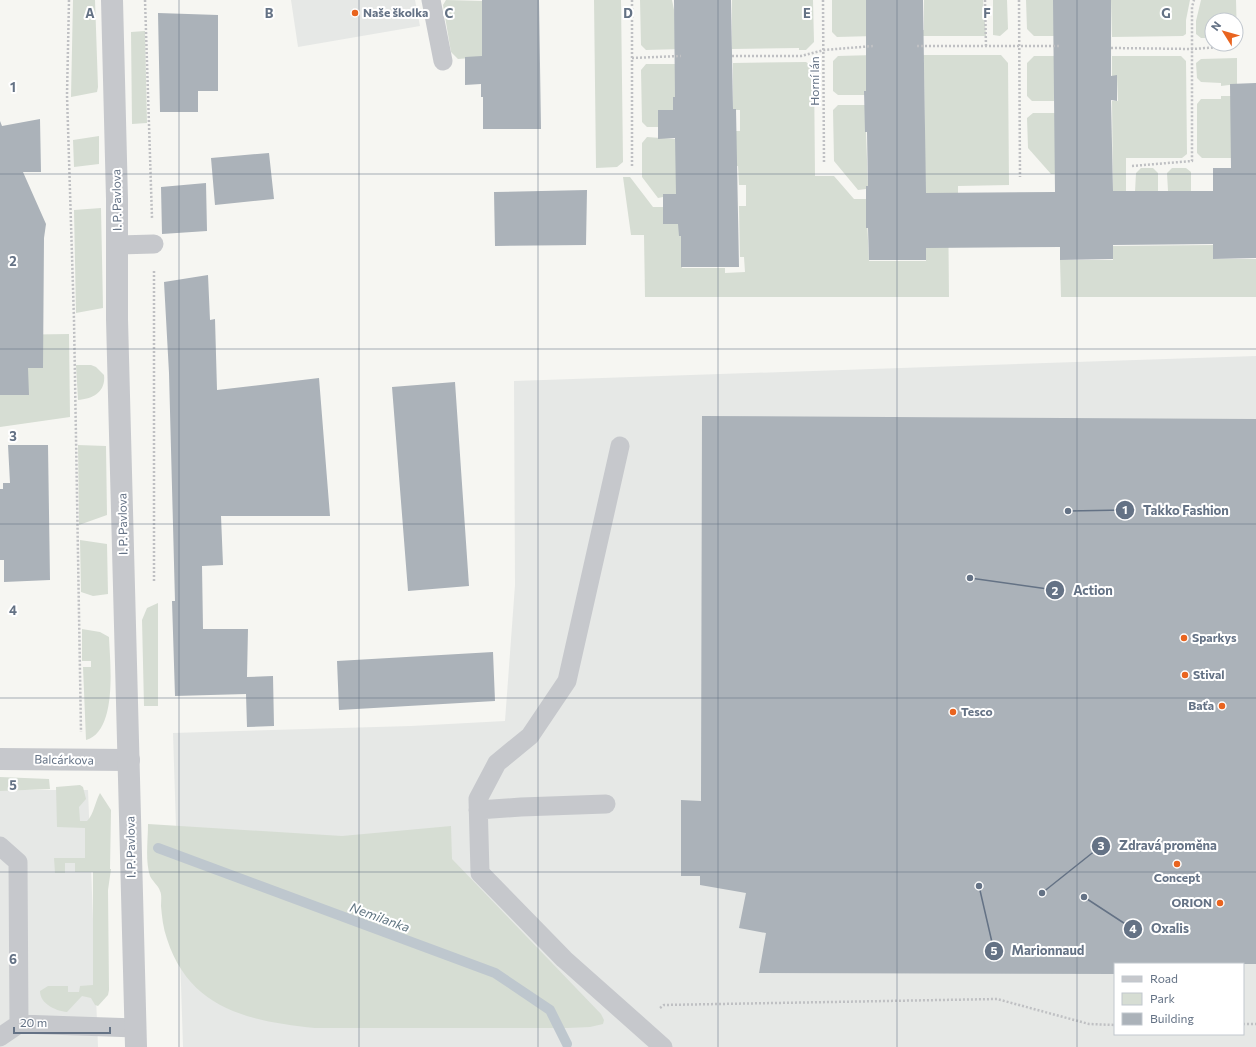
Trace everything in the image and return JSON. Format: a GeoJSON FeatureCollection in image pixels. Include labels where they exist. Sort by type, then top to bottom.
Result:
{"type":"FeatureCollection","features":[{"type":"Feature","properties":{"kind":"street","name":"I. P. Pavlova"},"geometry":{"type":"LineString","coordinates":[[112,0],[118,245],[117,319],[136,1038]]}},
{"type":"Feature","properties":{"kind":"street","name":"Balcárkova"},"geometry":{"type":"LineString","coordinates":[[0,759],[129,760]]}},
{"type":"Feature","properties":{"kind":"lane"},"geometry":{"type":"LineString","coordinates":[[432,0],[443,61]]}},
{"type":"Feature","properties":{"kind":"lane"},"geometry":{"type":"LineString","coordinates":[[118,245],[154,244]]}},
{"type":"Feature","properties":{"kind":"lane"},"geometry":{"type":"LineString","coordinates":[[620,446],[567,681],[530,736],[497,764],[478,799],[480,873],[564,959],[663,1047]]}},
{"type":"Feature","properties":{"kind":"lane"},"geometry":{"type":"LineString","coordinates":[[478,810],[606,804]]}},
{"type":"Feature","properties":{"kind":"lane"},"geometry":{"type":"LineString","coordinates":[[0,846],[18,862],[19,1024]]}},
{"type":"Feature","properties":{"kind":"lane"},"geometry":{"type":"LineString","coordinates":[[0,1037],[19,1024],[136,1038]]}},
{"type":"Feature","properties":{"kind":"path"},"geometry":{"type":"LineString","coordinates":[[69,0],[68,95],[81,738]]}},
{"type":"Feature","properties":{"kind":"path"},"geometry":{"type":"LineString","coordinates":[[145,0],[154,244],[154,589]]}},
{"type":"Feature","properties":{"kind":"path"},"geometry":{"type":"LineString","coordinates":[[632,0],[632,168]]}},
{"type":"Feature","properties":{"kind":"path","name":"Horní lán"},"geometry":{"type":"LineString","coordinates":[[823,0],[824,163]]}},
{"type":"Feature","properties":{"kind":"path"},"geometry":{"type":"LineString","coordinates":[[985,0],[986,46]]}},
{"type":"Feature","properties":{"kind":"path"},"geometry":{"type":"LineString","coordinates":[[1019,0],[1020,177]]}},
{"type":"Feature","properties":{"kind":"path"},"geometry":{"type":"LineString","coordinates":[[1132,166],[1192,162],[1192,8],[1194,0]]}},
{"type":"Feature","properties":{"kind":"path"},"geometry":{"type":"LineString","coordinates":[[732,56],[801,56],[824,50],[874,46]]}},
{"type":"Feature","properties":{"kind":"path"},"geometry":{"type":"LineString","coordinates":[[917,46],[1061,46]]}},
{"type":"Feature","properties":{"kind":"path"},"geometry":{"type":"LineString","coordinates":[[1111,48],[1204,48]]}},
{"type":"Feature","properties":{"kind":"path"},"geometry":{"type":"LineString","coordinates":[[632,58],[681,56]]}},
{"type":"Feature","properties":{"kind":"path"},"geometry":{"type":"LineString","coordinates":[[637,1023],[664,1005],[997,999],[1088,1024],[1114,1025]]}},
{"type":"Feature","properties":{"kind":"path"},"geometry":{"type":"LineString","coordinates":[[1244,1024],[1256,1024]]}},
{"type":"Feature","properties":{"kind":"shaded area","name":"Naše školka"},"geometry":{"type":"Polygon","coordinates":[[[291,0],[415,0],[420,26],[298,47],[291,0]]]}},
{"type":"Feature","properties":{"kind":"shaded area"},"geometry":{"type":"Polygon","coordinates":[[[1256,356],[1256,1047],[183,1047],[173,733],[411,726],[505,721],[515,585],[514,381],[1256,356]]]}},
{"type":"Feature","properties":{"kind":"shaded area"},"geometry":{"type":"Polygon","coordinates":[[[0,790],[88,790],[98,1047],[0,1047],[0,790]]]}},
{"type":"Feature","properties":{"kind":"green space"},"geometry":{"type":"Polygon","coordinates":[[[73,0],[95,0],[98,87],[97,92],[71,97],[73,0]]]}},
{"type":"Feature","properties":{"kind":"green space"},"geometry":{"type":"Polygon","coordinates":[[[446,0],[482,1],[483,57],[458,59],[451,52],[443,5],[446,0]]]}},
{"type":"Feature","properties":{"kind":"green space"},"geometry":{"type":"Polygon","coordinates":[[[594,0],[621,0],[623,162],[617,167],[596,168],[594,0]]]}},
{"type":"Feature","properties":{"kind":"green space"},"geometry":{"type":"Polygon","coordinates":[[[640,0],[672,0],[682,49],[646,50],[641,45],[640,0]]]}},
{"type":"Feature","properties":{"kind":"green space"},"geometry":{"type":"Polygon","coordinates":[[[732,0],[813,0],[814,42],[806,50],[799,50],[799,48],[732,49],[732,0]]]}},
{"type":"Feature","properties":{"kind":"green space"},"geometry":{"type":"Polygon","coordinates":[[[832,0],[866,0],[874,36],[837,37],[832,32],[832,0]]]}},
{"type":"Feature","properties":{"kind":"green space"},"geometry":{"type":"Polygon","coordinates":[[[924,0],[983,0],[986,36],[917,36],[917,30],[924,30],[924,0]]]}},
{"type":"Feature","properties":{"kind":"green space"},"geometry":{"type":"Polygon","coordinates":[[[993,0],[1007,0],[1008,29],[1000,36],[993,35],[993,0]]]}},
{"type":"Feature","properties":{"kind":"green space"},"geometry":{"type":"Polygon","coordinates":[[[1026,0],[1053,0],[1061,36],[1034,36],[1027,29],[1026,0]]]}},
{"type":"Feature","properties":{"kind":"green space"},"geometry":{"type":"Polygon","coordinates":[[[1111,0],[1190,0],[1186,20],[1186,34],[1183,36],[1112,37],[1111,0]]]}},
{"type":"Feature","properties":{"kind":"green space"},"geometry":{"type":"Polygon","coordinates":[[[1201,0],[1236,0],[1236,12],[1204,12],[1204,38],[1201,38],[1196,34],[1196,21],[1201,0]]]}},
{"type":"Feature","properties":{"kind":"green space"},"geometry":{"type":"Polygon","coordinates":[[[145,31],[147,123],[132,124],[131,32],[145,31]]]}},
{"type":"Feature","properties":{"kind":"green space"},"geometry":{"type":"Polygon","coordinates":[[[874,55],[865,95],[838,95],[833,91],[833,61],[838,56],[874,55]]]}},
{"type":"Feature","properties":{"kind":"green space"},"geometry":{"type":"Polygon","coordinates":[[[917,55],[1001,55],[1008,63],[1009,185],[958,186],[958,193],[948,193],[949,297],[645,297],[644,235],[631,235],[623,177],[630,177],[653,207],[663,207],[664,224],[679,224],[679,236],[682,236],[682,268],[725,268],[725,273],[745,272],[744,257],[740,257],[739,206],[746,206],[746,185],[739,185],[738,166],[734,166],[733,131],[740,131],[740,110],[733,110],[733,63],[806,62],[814,68],[815,176],[834,176],[854,199],[866,199],[869,261],[926,261],[924,59],[917,59],[917,55]]]}},
{"type":"Feature","properties":{"kind":"green space"},"geometry":{"type":"Polygon","coordinates":[[[1034,56],[1061,56],[1054,101],[1032,101],[1027,96],[1027,63],[1034,56]]]}},
{"type":"Feature","properties":{"kind":"green space"},"geometry":{"type":"Polygon","coordinates":[[[1112,56],[1181,56],[1186,61],[1187,154],[1182,158],[1126,158],[1126,192],[1113,192],[1112,101],[1118,101],[1117,77],[1112,76],[1112,56]]]}},
{"type":"Feature","properties":{"kind":"green space"},"geometry":{"type":"Polygon","coordinates":[[[1237,58],[1237,84],[1221,86],[1221,83],[1201,82],[1197,78],[1196,63],[1201,59],[1237,58]]]}},
{"type":"Feature","properties":{"kind":"green space"},"geometry":{"type":"Polygon","coordinates":[[[646,64],[682,64],[675,66],[675,98],[673,98],[673,110],[658,111],[658,127],[647,127],[642,122],[641,70],[646,64]]]}},
{"type":"Feature","properties":{"kind":"green space"},"geometry":{"type":"Polygon","coordinates":[[[1221,96],[1231,96],[1231,158],[1202,158],[1197,153],[1197,104],[1201,99],[1221,99],[1221,96]]]}},
{"type":"Feature","properties":{"kind":"green space"},"geometry":{"type":"Polygon","coordinates":[[[838,105],[865,105],[868,187],[866,187],[866,189],[858,190],[834,161],[833,110],[838,105]]]}},
{"type":"Feature","properties":{"kind":"green space"},"geometry":{"type":"Polygon","coordinates":[[[1033,113],[1059,113],[1060,174],[1051,174],[1028,148],[1027,118],[1033,113]]]}},
{"type":"Feature","properties":{"kind":"green space"},"geometry":{"type":"Polygon","coordinates":[[[99,136],[99,164],[74,167],[73,140],[99,136]]]}},
{"type":"Feature","properties":{"kind":"green space"},"geometry":{"type":"Polygon","coordinates":[[[647,137],[675,139],[681,195],[663,195],[663,197],[658,198],[642,177],[642,143],[647,137]]]}},
{"type":"Feature","properties":{"kind":"green space"},"geometry":{"type":"Polygon","coordinates":[[[1141,168],[1153,168],[1158,173],[1158,191],[1135,192],[1136,173],[1141,168]]]}},
{"type":"Feature","properties":{"kind":"green space"},"geometry":{"type":"Polygon","coordinates":[[[1172,168],[1186,168],[1191,172],[1191,191],[1168,191],[1167,173],[1172,168]]]}},
{"type":"Feature","properties":{"kind":"green space"},"geometry":{"type":"Polygon","coordinates":[[[101,208],[103,308],[76,313],[74,210],[101,208]]]}},
{"type":"Feature","properties":{"kind":"green space"},"geometry":{"type":"Polygon","coordinates":[[[1214,245],[1214,259],[1256,259],[1256,297],[1061,297],[1060,260],[1113,260],[1113,246],[1214,245]]]}},
{"type":"Feature","properties":{"kind":"green space"},"geometry":{"type":"Polygon","coordinates":[[[69,334],[70,417],[0,427],[0,335],[69,334]]]}},
{"type":"Feature","properties":{"kind":"green space"},"geometry":{"type":"Polygon","coordinates":[[[76,365],[91,365],[96,367],[104,375],[103,386],[97,394],[89,398],[78,400],[76,365]]]}},
{"type":"Feature","properties":{"kind":"green space"},"geometry":{"type":"Polygon","coordinates":[[[78,445],[106,446],[107,515],[79,525],[78,445]]]}},
{"type":"Feature","properties":{"kind":"green space"},"geometry":{"type":"Polygon","coordinates":[[[80,540],[107,544],[108,594],[93,596],[81,592],[80,540]]]}},
{"type":"Feature","properties":{"kind":"green space"},"geometry":{"type":"Polygon","coordinates":[[[158,603],[158,706],[144,706],[142,620],[147,608],[158,603]]]}},
{"type":"Feature","properties":{"kind":"green space"},"geometry":{"type":"Polygon","coordinates":[[[82,629],[100,632],[109,637],[111,678],[108,710],[103,724],[96,734],[86,740],[83,667],[91,667],[91,661],[82,661],[82,629]]]}},
{"type":"Feature","properties":{"kind":"green space"},"geometry":{"type":"Polygon","coordinates":[[[0,777],[49,779],[50,789],[0,791],[0,777]]]}},
{"type":"Feature","properties":{"kind":"green space"},"geometry":{"type":"Polygon","coordinates":[[[80,785],[83,787],[86,799],[79,807],[80,821],[87,821],[93,811],[100,793],[111,810],[111,869],[108,890],[109,990],[108,995],[98,1006],[95,1005],[91,998],[82,996],[67,1012],[49,1006],[43,1000],[40,991],[48,986],[68,986],[68,992],[79,992],[80,986],[93,985],[93,872],[75,872],[75,863],[65,863],[65,873],[55,873],[54,858],[85,858],[85,828],[57,827],[56,787],[80,785]]]}},
{"type":"Feature","properties":{"kind":"green space"},"geometry":{"type":"Polygon","coordinates":[[[148,824],[342,836],[451,826],[452,859],[601,1014],[604,1020],[603,1024],[590,1027],[568,1028],[315,1028],[268,1021],[225,1008],[207,997],[191,982],[177,963],[167,939],[162,918],[161,893],[151,878],[148,870],[148,824]]]}},
{"type":"Feature","properties":{"kind":"building"},"geometry":{"type":"Polygon","coordinates":[[[482,0],[539,0],[541,129],[483,129],[483,97],[481,97],[481,84],[465,85],[465,57],[482,56],[482,0]]]}},
{"type":"Feature","properties":{"kind":"building"},"geometry":{"type":"Polygon","coordinates":[[[674,0],[731,0],[733,109],[736,109],[739,267],[681,267],[681,236],[679,236],[678,224],[663,224],[663,194],[676,194],[675,138],[658,139],[658,110],[673,110],[673,97],[675,97],[674,0]]]}},
{"type":"Feature","properties":{"kind":"building"},"geometry":{"type":"Polygon","coordinates":[[[866,0],[923,0],[926,193],[1055,192],[1053,0],[1111,0],[1111,76],[1117,75],[1117,101],[1111,100],[1113,191],[1213,191],[1213,168],[1231,168],[1230,84],[1256,83],[1256,258],[1213,259],[1213,244],[1113,245],[1113,259],[1060,260],[1060,247],[926,248],[926,260],[869,260],[868,228],[866,228],[866,186],[868,186],[867,132],[865,132],[864,91],[866,91],[866,0]]]}},
{"type":"Feature","properties":{"kind":"building"},"geometry":{"type":"Polygon","coordinates":[[[158,13],[218,15],[218,91],[198,91],[198,112],[160,112],[158,13]]]}},
{"type":"Feature","properties":{"kind":"building"},"geometry":{"type":"Polygon","coordinates":[[[40,119],[41,172],[23,172],[46,224],[44,238],[43,368],[28,368],[29,395],[0,395],[0,121],[2,126],[40,119]]]}},
{"type":"Feature","properties":{"kind":"building"},"geometry":{"type":"Polygon","coordinates":[[[269,153],[274,199],[215,205],[211,158],[269,153]]]}},
{"type":"Feature","properties":{"kind":"building"},"geometry":{"type":"Polygon","coordinates":[[[206,183],[207,231],[162,234],[161,187],[206,183]]]}},
{"type":"Feature","properties":{"kind":"building"},"geometry":{"type":"Polygon","coordinates":[[[587,190],[586,245],[495,246],[494,192],[587,190]]]}},
{"type":"Feature","properties":{"kind":"building"},"geometry":{"type":"Polygon","coordinates":[[[208,275],[210,320],[215,319],[217,390],[319,378],[330,516],[221,516],[223,565],[202,566],[203,629],[248,629],[247,677],[273,676],[274,726],[247,727],[246,694],[175,696],[172,601],[175,601],[169,373],[164,282],[208,275]]]}},
{"type":"Feature","properties":{"kind":"building"},"geometry":{"type":"Polygon","coordinates":[[[455,382],[469,586],[408,591],[392,387],[455,382]]]}},
{"type":"Feature","properties":{"kind":"building"},"geometry":{"type":"Polygon","coordinates":[[[702,416],[1256,419],[1256,964],[1114,963],[1114,974],[759,973],[766,933],[739,928],[746,893],[700,885],[700,876],[681,876],[681,800],[701,801],[702,416]]]}},
{"type":"Feature","properties":{"kind":"building"},"geometry":{"type":"Polygon","coordinates":[[[8,445],[48,445],[50,580],[4,582],[4,560],[0,560],[0,489],[3,489],[3,483],[10,483],[8,445]]]}},
{"type":"Feature","properties":{"kind":"building"},"geometry":{"type":"Polygon","coordinates":[[[493,652],[495,701],[339,710],[337,661],[493,652]]]}},
{"type":"Feature","properties":{"kind":"waterway","name":"Nemilanka"},"geometry":{"type":"LineString","coordinates":[[158,848],[495,973],[550,1010],[567,1044]]}},
{"type":"Feature","properties":{"kind":"place","name":"Naše školka"},"geometry":{"type":"Point","coordinates":[355,13]}},
{"type":"Feature","properties":{"kind":"place","name":"Takko Fashion"},"geometry":{"type":"Point","coordinates":[1068,511]}},
{"type":"Feature","properties":{"kind":"place","name":"Action"},"geometry":{"type":"Point","coordinates":[970,578]}},
{"type":"Feature","properties":{"kind":"place","name":"Sparkys"},"geometry":{"type":"Point","coordinates":[1184,638]}},
{"type":"Feature","properties":{"kind":"place","name":"Stival"},"geometry":{"type":"Point","coordinates":[1185,675]}},
{"type":"Feature","properties":{"kind":"place","name":"Baťa"},"geometry":{"type":"Point","coordinates":[1222,706]}},
{"type":"Feature","properties":{"kind":"place","name":"Tesco"},"geometry":{"type":"Point","coordinates":[953,712]}},
{"type":"Feature","properties":{"kind":"place","name":"Concept"},"geometry":{"type":"Point","coordinates":[1177,864]}},
{"type":"Feature","properties":{"kind":"place","name":"Marionnaud"},"geometry":{"type":"Point","coordinates":[979,886]}},
{"type":"Feature","properties":{"kind":"place","name":"Zdravá proměna"},"geometry":{"type":"Point","coordinates":[1042,893]}},
{"type":"Feature","properties":{"kind":"place","name":"Oxalis"},"geometry":{"type":"Point","coordinates":[1084,897]}},
{"type":"Feature","properties":{"kind":"place","name":"ORION"},"geometry":{"type":"Point","coordinates":[1220,903]}}]}
